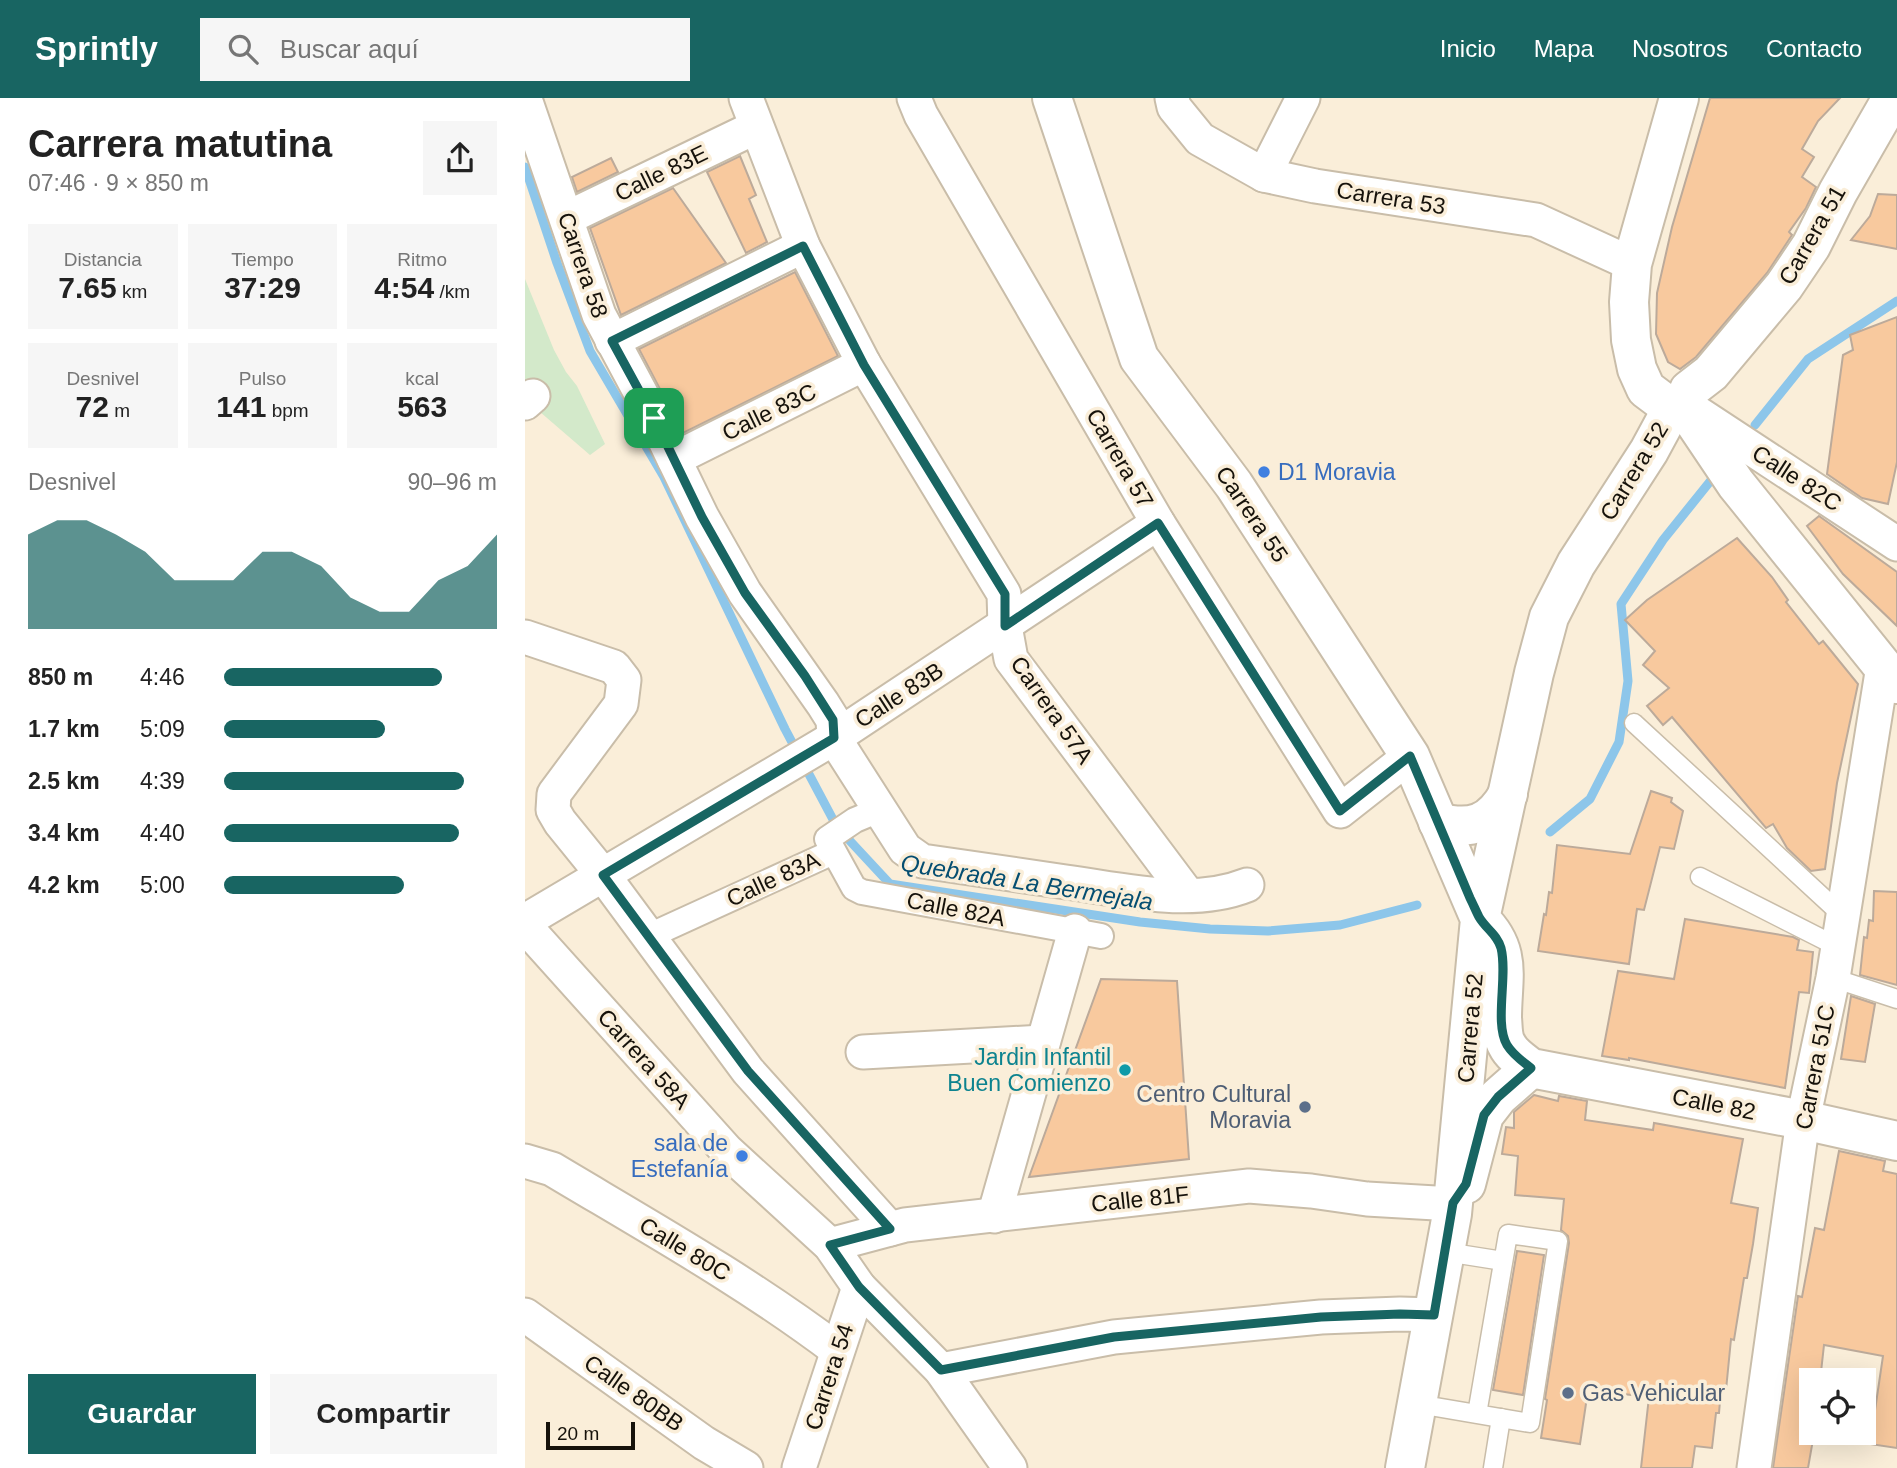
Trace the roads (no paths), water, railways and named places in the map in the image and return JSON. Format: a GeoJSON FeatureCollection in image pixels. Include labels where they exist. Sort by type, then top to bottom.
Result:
{"type":"FeatureCollection","features":[{"type":"Feature","properties":{"kind":"street","name":"Carrera 57"},"geometry":{"type":"LineString","coordinates":[[914,98],[921,116],[1158,523],[1340,811],[1410,756]]}},
{"type":"Feature","properties":{"kind":"street","name":"Carrera 55"},"geometry":{"type":"LineString","coordinates":[[1052,98],[1139,358],[1234,485],[1410,756],[1481,919]]}},
{"type":"Feature","properties":{"kind":"street","name":"Carrera 53"},"geometry":{"type":"LineString","coordinates":[[1172,98],[1174,107],[1200,139],[1264,175],[1315,186],[1537,220],[1632,264]]}},
{"type":"Feature","properties":{"kind":"street"},"geometry":{"type":"LineString","coordinates":[[1264,175],[1303,98]]}},
{"type":"Feature","properties":{"kind":"street","name":"Carrera 52"},"geometry":{"type":"LineString","coordinates":[[1405,1468],[1453,1203],[1481,919],[1534,673],[1549,617],[1576,565],[1649,451],[1682,407],[1646,389],[1637,369],[1631,340],[1629,302],[1632,264],[1679,98]]}},
{"type":"Feature","properties":{"kind":"street","name":"Carrera 51"},"geometry":{"type":"LineString","coordinates":[[1682,407],[1784,286],[1811,246],[1838,192],[1892,98]]}},
{"type":"Feature","properties":{"kind":"street","name":"Carrera 58"},"geometry":{"type":"LineString","coordinates":[[525,99],[599,315],[654,418],[702,517],[745,593],[805,676]]}},
{"type":"Feature","properties":{"kind":"street","name":"Calle 83E"},"geometry":{"type":"LineString","coordinates":[[567,218],[751,113]]}},
{"type":"Feature","properties":{"kind":"street","name":"Carrera 57A"},"geometry":{"type":"LineString","coordinates":[[751,113],[803,246],[864,365],[1005,594],[1005,626],[1011,659],[1188,895]]}},
{"type":"Feature","properties":{"kind":"street"},"geometry":{"type":"LineString","coordinates":[[612,341],[803,246]]}},
{"type":"Feature","properties":{"kind":"street","name":"Calle 83C"},"geometry":{"type":"LineString","coordinates":[[674,459],[864,365]]}},
{"type":"Feature","properties":{"kind":"street"},"geometry":{"type":"LineString","coordinates":[[1682,407],[1736,484],[1890,675]]}},
{"type":"Feature","properties":{"kind":"street","name":"Calle 82C"},"geometry":{"type":"LineString","coordinates":[[1682,407],[1895,536]]}},
{"type":"Feature","properties":{"kind":"street","name":"Calle 83B"},"geometry":{"type":"LineString","coordinates":[[525,923],[808,753],[1158,523]]}},
{"type":"Feature","properties":{"kind":"street"},"geometry":{"type":"LineString","coordinates":[[525,637],[614,667],[624,680],[621,704],[554,794],[553,810],[560,822],[603,875],[748,1071],[890,1229]]}},
{"type":"Feature","properties":{"kind":"street","name":"Carrera 51C"},"geometry":{"type":"LineString","coordinates":[[1754,1468],[1803,1120],[1890,675]]}},
{"type":"Feature","properties":{"kind":"street","name":"Calle 82A"},"geometry":{"type":"LineString","coordinates":[[805,676],[833,720],[808,753],[865,816],[922,861],[1142,893],[1227,893],[1247,885]]}},
{"type":"Feature","properties":{"kind":"street"},"geometry":{"type":"LineString","coordinates":[[1438,822],[1454,827],[1479,823],[1500,808],[1508,794]]}},
{"type":"Feature","properties":{"kind":"street","name":"Calle 83A"},"geometry":{"type":"LineString","coordinates":[[647,937],[830,845],[865,816]]}},
{"type":"Feature","properties":{"kind":"street","name":"Calle 82A"},"geometry":{"type":"LineString","coordinates":[[830,845],[854,888],[862,892],[1088,934]]}},
{"type":"Feature","properties":{"kind":"street"},"geometry":{"type":"LineString","coordinates":[[1453,1203],[1466,1184],[1484,1115],[1498,1097],[1531,1068],[1506,1044],[1503,1032],[1505,967],[1500,944],[1481,919]]}},
{"type":"Feature","properties":{"kind":"street","name":"Carrera 58A"},"geometry":{"type":"LineString","coordinates":[[525,923],[727,1151],[830,1245]]}},
{"type":"Feature","properties":{"kind":"street"},"geometry":{"type":"LineString","coordinates":[[994,1216],[1043,1042],[1088,934]]}},
{"type":"Feature","properties":{"kind":"street"},"geometry":{"type":"LineString","coordinates":[[863,1052],[1043,1042]]}},
{"type":"Feature","properties":{"kind":"street","name":"Calle 82"},"geometry":{"type":"LineString","coordinates":[[1531,1068],[1803,1120],[1897,1141]]}},
{"type":"Feature","properties":{"kind":"street","name":"Calle 80C"},"geometry":{"type":"LineString","coordinates":[[525,1161],[552,1169],[725,1273],[783,1310],[837,1350]]}},
{"type":"Feature","properties":{"kind":"street","name":"Calle 81F"},"geometry":{"type":"LineString","coordinates":[[830,1245],[905,1225],[1249,1186],[1367,1199],[1453,1203]]}},
{"type":"Feature","properties":{"kind":"street"},"geometry":{"type":"LineString","coordinates":[[830,1245],[859,1287],[941,1370],[1010,1468]]}},
{"type":"Feature","properties":{"kind":"street","name":"Carrera 54"},"geometry":{"type":"LineString","coordinates":[[799,1468],[859,1287]]}},
{"type":"Feature","properties":{"kind":"street","name":"Calle 80BB"},"geometry":{"type":"LineString","coordinates":[[525,1315],[704,1443],[746,1468]]}},
{"type":"Feature","properties":{"kind":"street"},"geometry":{"type":"LineString","coordinates":[[941,1370],[1114,1337],[1321,1317],[1434,1315]]}},
{"type":"Feature","properties":{"kind":"lane"},"geometry":{"type":"LineString","coordinates":[[1634,723],[1838,947],[1897,999]]}},
{"type":"Feature","properties":{"kind":"lane"},"geometry":{"type":"LineString","coordinates":[[1700,877],[1838,947]]}},
{"type":"Feature","properties":{"kind":"lane"},"geometry":{"type":"LineString","coordinates":[[1418,1404],[1476,1414],[1501,1418],[1529,1423],[1558,1241],[1508,1234],[1476,1414]]}},
{"type":"Feature","properties":{"kind":"lane"},"geometry":{"type":"LineString","coordinates":[[1446,1252],[1503,1261]]}},
{"type":"Feature","properties":{"kind":"lane"},"geometry":{"type":"LineString","coordinates":[[1493,1468],[1501,1418]]}},
{"type":"Feature","properties":{"kind":"waterway","name":"Quebrada La Bermejala"},"geometry":{"type":"LineString","coordinates":[[525,167],[590,351],[664,477],[785,729],[837,827],[890,884],[1140,922],[1210,929],[1268,931],[1340,925],[1417,905]]}},
{"type":"Feature","properties":{"kind":"waterway","name":"Quebrada La Bermejala"},"geometry":{"type":"LineString","coordinates":[[1755,425],[1808,359],[1897,301]]}},
{"type":"Feature","properties":{"kind":"waterway","name":"Quebrada La Bermejala"},"geometry":{"type":"LineString","coordinates":[[1550,832],[1590,799],[1619,742],[1628,681],[1621,604],[1663,540],[1712,479]]}},
{"type":"Feature","properties":{"kind":"place","name":"D1 Moravia"},"geometry":{"type":"Point","coordinates":[1264,472]}},
{"type":"Feature","properties":{"kind":"place","name":"Jardin Infantil Buen Comienzo"},"geometry":{"type":"Point","coordinates":[1125,1070]}},
{"type":"Feature","properties":{"kind":"place","name":"Centro Cultural Moravia"},"geometry":{"type":"Point","coordinates":[1305,1107]}},
{"type":"Feature","properties":{"kind":"place","name":"sala de Estefanía"},"geometry":{"type":"Point","coordinates":[742,1156]}},
{"type":"Feature","properties":{"kind":"place","name":"Gas Vehicular"},"geometry":{"type":"Point","coordinates":[1568,1393]}}]}
